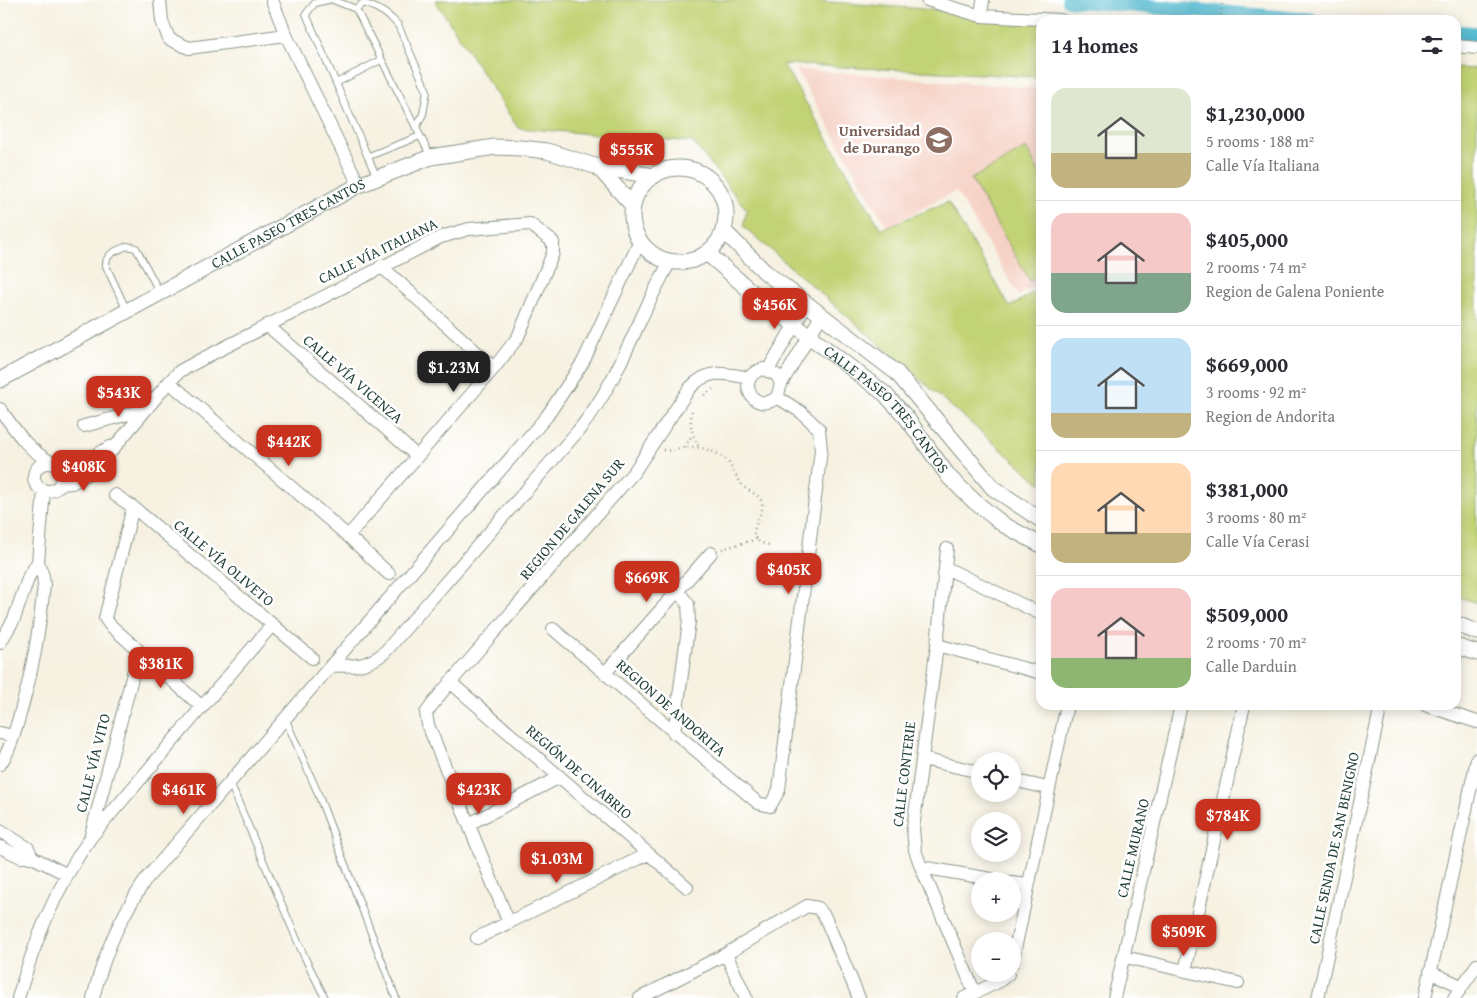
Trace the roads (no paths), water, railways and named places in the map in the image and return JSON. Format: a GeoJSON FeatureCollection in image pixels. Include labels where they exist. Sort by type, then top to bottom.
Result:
{"type":"FeatureCollection","features":[{"type":"Feature","properties":{"kind":"street"},"geometry":{"type":"LineString","coordinates":[[160,0],[162,22],[169,39],[189,48],[286,35]]}},
{"type":"Feature","properties":{"kind":"street"},"geometry":{"type":"LineString","coordinates":[[272,0],[286,35],[359,185]]}},
{"type":"Feature","properties":{"kind":"street"},"geometry":{"type":"LineString","coordinates":[[927,0],[981,16],[1036,19]]}},
{"type":"Feature","properties":{"kind":"street"},"geometry":{"type":"LineString","coordinates":[[981,16],[982,0]]}},
{"type":"Feature","properties":{"kind":"street"},"geometry":{"type":"LineString","coordinates":[[1461,46],[1477,48]]}},
{"type":"Feature","properties":{"kind":"street","name":"CALLE PASEO TRES CANTOS"},"geometry":{"type":"LineString","coordinates":[[0,380],[359,185],[430,157],[495,147],[521,148],[547,151],[598,167],[654,176]]}},
{"type":"Feature","properties":{"kind":"street"},"geometry":{"type":"LineString","coordinates":[[598,167],[633,206]]}},
{"type":"Feature","properties":{"kind":"street"},"geometry":{"type":"LineString","coordinates":[[675,168],[697,172],[707,177],[715,185],[725,205],[726,216],[724,230],[715,246],[707,253],[692,260],[670,262],[655,256],[640,240],[635,230],[633,206],[640,190],[654,176],[675,168]]}},
{"type":"Feature","properties":{"kind":"street","name":"CALLE VÍA ITALIANA"},"geometry":{"type":"LineString","coordinates":[[60,484],[72,483],[97,468],[114,444],[180,372],[441,236],[469,229],[530,224],[553,242],[553,253],[518,337],[494,368],[348,536]]}},
{"type":"Feature","properties":{"kind":"street","name":"CALLE PASEO TRES CANTOS"},"geometry":{"type":"LineString","coordinates":[[724,230],[765,272],[821,316],[866,347],[897,373],[993,488],[1036,517]]}},
{"type":"Feature","properties":{"kind":"street"},"geometry":{"type":"LineString","coordinates":[[93,998],[106,952],[130,902],[147,878],[547,416],[583,362],[640,240]]}},
{"type":"Feature","properties":{"kind":"street","name":"CALLE PASEO TRES CANTOS"},"geometry":{"type":"LineString","coordinates":[[707,253],[794,325],[885,394],[906,417],[949,477],[975,502],[1004,525],[1036,542]]}},
{"type":"Feature","properties":{"kind":"street"},"geometry":{"type":"LineString","coordinates":[[332,665],[365,665],[384,653],[594,412],[614,378],[650,297],[670,262]]}},
{"type":"Feature","properties":{"kind":"street"},"geometry":{"type":"LineString","coordinates":[[381,266],[494,368]]}},
{"type":"Feature","properties":{"kind":"street"},"geometry":{"type":"LineString","coordinates":[[768,370],[806,304]]}},
{"type":"Feature","properties":{"kind":"street"},"geometry":{"type":"LineString","coordinates":[[781,384],[777,375],[768,370],[757,371],[749,378],[749,394],[757,402],[767,403],[777,398],[781,384],[821,316]]}},
{"type":"Feature","properties":{"kind":"street","name":"CALLE VÍA VICENZA"},"geometry":{"type":"LineString","coordinates":[[267,325],[417,456]]}},
{"type":"Feature","properties":{"kind":"street","name":"REGION DE GALENA SUR"},"geometry":{"type":"LineString","coordinates":[[468,824],[428,724],[426,713],[450,682],[634,472],[652,448],[681,400],[698,379],[711,374],[726,373],[749,378]]}},
{"type":"Feature","properties":{"kind":"street"},"geometry":{"type":"LineString","coordinates":[[169,382],[348,536],[389,574]]}},
{"type":"Feature","properties":{"kind":"street","name":"REGION DE ANDORITA"},"geometry":{"type":"LineString","coordinates":[[552,629],[758,803],[770,806],[778,790],[821,450],[818,430],[801,412],[777,398]]}},
{"type":"Feature","properties":{"kind":"street"},"geometry":{"type":"LineString","coordinates":[[0,409],[22,440],[38,456],[57,466],[62,479],[60,484],[53,490],[44,490],[37,485],[22,440]]}},
{"type":"Feature","properties":{"kind":"street"},"geometry":{"type":"LineString","coordinates":[[84,426],[144,410]]}},
{"type":"Feature","properties":{"kind":"street","name":"CALLE VÍA ITALIANA"},"geometry":{"type":"LineString","coordinates":[[57,466],[69,470],[114,444]]}},
{"type":"Feature","properties":{"kind":"street"},"geometry":{"type":"LineString","coordinates":[[34,476],[40,465],[57,466]]}},
{"type":"Feature","properties":{"kind":"street"},"geometry":{"type":"LineString","coordinates":[[0,764],[6,757],[28,687],[38,637],[44,585],[38,562],[44,490]]}},
{"type":"Feature","properties":{"kind":"street","name":"CALLE VÍA OLIVETO"},"geometry":{"type":"LineString","coordinates":[[114,495],[133,507],[312,658]]}},
{"type":"Feature","properties":{"kind":"street"},"geometry":{"type":"LineString","coordinates":[[133,507],[106,618],[110,625],[202,707]]}},
{"type":"Feature","properties":{"kind":"street","name":"CALLE CONTERIE"},"geometry":{"type":"LineString","coordinates":[[947,549],[937,644],[913,829],[915,850],[969,995]]}},
{"type":"Feature","properties":{"kind":"street"},"geometry":{"type":"LineString","coordinates":[[605,673],[711,553]]}},
{"type":"Feature","properties":{"kind":"street"},"geometry":{"type":"LineString","coordinates":[[0,643],[14,619],[29,576],[38,562]]}},
{"type":"Feature","properties":{"kind":"street"},"geometry":{"type":"LineString","coordinates":[[946,568],[1036,612]]}},
{"type":"Feature","properties":{"kind":"street"},"geometry":{"type":"LineString","coordinates":[[674,733],[690,621],[688,604],[678,590]]}},
{"type":"Feature","properties":{"kind":"street"},"geometry":{"type":"LineString","coordinates":[[18,998],[45,917],[66,874],[91,837],[272,625]]}},
{"type":"Feature","properties":{"kind":"street"},"geometry":{"type":"LineString","coordinates":[[1461,626],[1477,632]]}},
{"type":"Feature","properties":{"kind":"street"},"geometry":{"type":"LineString","coordinates":[[937,644],[1036,672]]}},
{"type":"Feature","properties":{"kind":"street"},"geometry":{"type":"LineString","coordinates":[[1461,648],[1477,653]]}},
{"type":"Feature","properties":{"kind":"street","name":"CALLE VÍA VITO"},"geometry":{"type":"LineString","coordinates":[[91,837],[139,651]]}},
{"type":"Feature","properties":{"kind":"street","name":"REGIÓN DE CINABRIO"},"geometry":{"type":"LineString","coordinates":[[450,682],[687,888]]}},
{"type":"Feature","properties":{"kind":"street"},"geometry":{"type":"LineString","coordinates":[[1018,932],[1065,710]]}},
{"type":"Feature","properties":{"kind":"street","name":"CALLE MURANO"},"geometry":{"type":"LineString","coordinates":[[1114,998],[1125,958],[1180,710]]}},
{"type":"Feature","properties":{"kind":"street"},"geometry":{"type":"LineString","coordinates":[[1185,971],[1243,710]]}},
{"type":"Feature","properties":{"kind":"street","name":"CALLE SENDA DE SAN BENIGNO"},"geometry":{"type":"LineString","coordinates":[[1318,998],[1380,710]]}},
{"type":"Feature","properties":{"kind":"street"},"geometry":{"type":"LineString","coordinates":[[1440,710],[1477,722]]}},
{"type":"Feature","properties":{"kind":"street"},"geometry":{"type":"LineString","coordinates":[[0,733],[13,736]]}},
{"type":"Feature","properties":{"kind":"street"},"geometry":{"type":"LineString","coordinates":[[922,759],[971,770]]}},
{"type":"Feature","properties":{"kind":"street"},"geometry":{"type":"LineString","coordinates":[[1425,998],[1477,759]]}},
{"type":"Feature","properties":{"kind":"street"},"geometry":{"type":"LineString","coordinates":[[508,923],[468,824],[560,777]]}},
{"type":"Feature","properties":{"kind":"street"},"geometry":{"type":"LineString","coordinates":[[1021,782],[1048,788]]}},
{"type":"Feature","properties":{"kind":"street"},"geometry":{"type":"LineString","coordinates":[[0,831],[28,848],[32,857]]}},
{"type":"Feature","properties":{"kind":"street"},"geometry":{"type":"LineString","coordinates":[[0,847],[21,857],[32,857],[66,874]]}},
{"type":"Feature","properties":{"kind":"street"},"geometry":{"type":"LineString","coordinates":[[477,938],[648,854]]}},
{"type":"Feature","properties":{"kind":"street"},"geometry":{"type":"LineString","coordinates":[[921,867],[971,876]]}},
{"type":"Feature","properties":{"kind":"street"},"geometry":{"type":"LineString","coordinates":[[1021,885],[1027,886]]}},
{"type":"Feature","properties":{"kind":"street"},"geometry":{"type":"LineString","coordinates":[[640,998],[726,954],[808,906],[818,908],[825,917],[859,998]]}},
{"type":"Feature","properties":{"kind":"street"},"geometry":{"type":"LineString","coordinates":[[726,954],[746,998]]}},
{"type":"Feature","properties":{"kind":"street"},"geometry":{"type":"LineString","coordinates":[[1125,958],[1238,983]]}},
{"type":"Feature","properties":{"kind":"street"},"geometry":{"type":"LineString","coordinates":[[1454,998],[1477,965]]}},
{"type":"Feature","properties":{"kind":"street"},"geometry":{"type":"LineString","coordinates":[[1430,972],[1461,986]]}},
{"type":"Feature","properties":{"kind":"street"},"geometry":{"type":"LineString","coordinates":[[969,995],[998,982]]}},
{"type":"Feature","properties":{"kind":"lane"},"geometry":{"type":"LineString","coordinates":[[328,0],[315,3],[306,14],[377,178]]}},
{"type":"Feature","properties":{"kind":"lane"},"geometry":{"type":"LineString","coordinates":[[333,0],[356,9],[430,157]]}},
{"type":"Feature","properties":{"kind":"lane"},"geometry":{"type":"LineString","coordinates":[[356,9],[363,3],[372,6],[392,18],[398,25],[427,91],[423,114],[416,128]]}},
{"type":"Feature","properties":{"kind":"lane"},"geometry":{"type":"LineString","coordinates":[[336,83],[381,60]]}},
{"type":"Feature","properties":{"kind":"lane"},"geometry":{"type":"LineString","coordinates":[[369,156],[420,136]]}},
{"type":"Feature","properties":{"kind":"lane"},"geometry":{"type":"LineString","coordinates":[[127,312],[106,266],[106,259],[110,254],[127,246],[136,248],[160,293]]}},
{"type":"Feature","properties":{"kind":"lane"},"geometry":{"type":"LineString","coordinates":[[285,718],[317,792],[396,998]]}},
{"type":"Feature","properties":{"kind":"lane"},"geometry":{"type":"LineString","coordinates":[[230,783],[304,956],[325,998]]}},
{"type":"Feature","properties":{"kind":"waterway"},"geometry":{"type":"LineString","coordinates":[[1069,0],[1250,15]]}},
{"type":"Feature","properties":{"kind":"waterway"},"geometry":{"type":"LineString","coordinates":[[1461,32],[1477,34]]}},
{"type":"Feature","properties":{"kind":"place","name":"Universidad de Durango"},"geometry":{"type":"Point","coordinates":[939,140]}}]}
